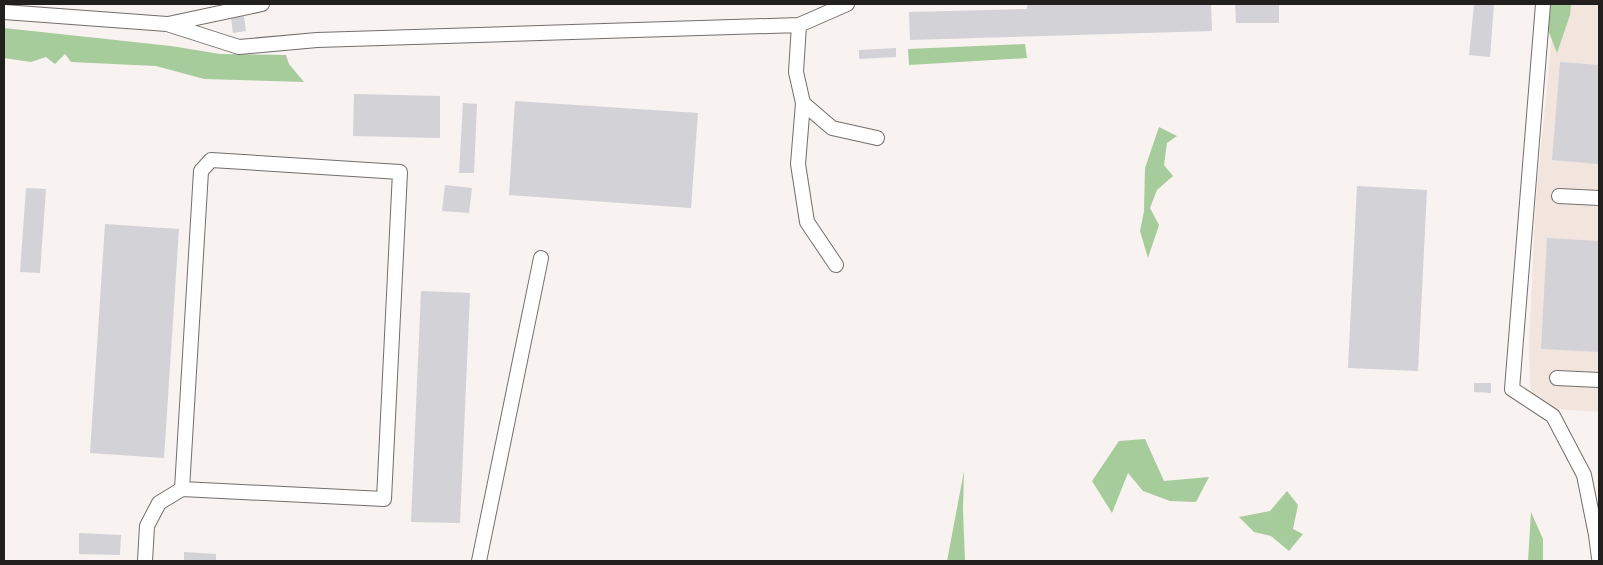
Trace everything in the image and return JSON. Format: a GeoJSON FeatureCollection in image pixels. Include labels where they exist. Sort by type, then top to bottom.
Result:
{"type":"FeatureCollection","features":[{"type":"Feature","properties":{"kind":"lane"},"geometry":{"type":"LineString","coordinates":[[167,24],[201,10],[262,4]]}},
{"type":"Feature","properties":{"kind":"lane"},"geometry":{"type":"LineString","coordinates":[[4,12],[55,10],[167,24],[239,46],[317,40],[799,25],[847,4]]}},
{"type":"Feature","properties":{"kind":"lane"},"geometry":{"type":"LineString","coordinates":[[1543,4],[1512,388],[1553,416],[1584,475],[1598,533],[1599,558]]}},
{"type":"Feature","properties":{"kind":"lane"},"geometry":{"type":"LineString","coordinates":[[799,25],[796,72],[803,103],[798,164],[807,222],[836,265]]}},
{"type":"Feature","properties":{"kind":"lane"},"geometry":{"type":"LineString","coordinates":[[803,103],[832,128],[877,138]]}},
{"type":"Feature","properties":{"kind":"lane"},"geometry":{"type":"LineString","coordinates":[[145,561],[147,526],[159,504],[182,489],[384,499],[400,172],[211,160],[201,171],[182,489]]}},
{"type":"Feature","properties":{"kind":"lane"},"geometry":{"type":"LineString","coordinates":[[1559,196],[1599,198]]}},
{"type":"Feature","properties":{"kind":"lane"},"geometry":{"type":"LineString","coordinates":[[479,561],[542,258]]}},
{"type":"Feature","properties":{"kind":"lane"},"geometry":{"type":"LineString","coordinates":[[1557,378],[1599,380]]}},
{"type":"Feature","properties":{"kind":"shaded area"},"geometry":{"type":"Polygon","coordinates":[[[1555,4],[1599,4],[1599,412],[1531,407],[1529,347],[1536,199],[1555,4]]]}},
{"type":"Feature","properties":{"kind":"green space"},"geometry":{"type":"Polygon","coordinates":[[[1549,4],[1571,4],[1570,15],[1557,53],[1548,30],[1549,4]]]}},
{"type":"Feature","properties":{"kind":"green space"},"geometry":{"type":"Polygon","coordinates":[[[4,28],[171,46],[220,54],[286,55],[289,64],[304,82],[204,79],[156,66],[71,62],[65,54],[55,64],[46,57],[31,62],[4,58],[4,28]]]}},
{"type":"Feature","properties":{"kind":"green space"},"geometry":{"type":"Polygon","coordinates":[[[1025,44],[1027,58],[909,65],[908,49],[1025,44]]]}},
{"type":"Feature","properties":{"kind":"green space"},"geometry":{"type":"Polygon","coordinates":[[[1159,127],[1177,136],[1167,143],[1164,165],[1173,176],[1157,190],[1150,208],[1159,225],[1148,258],[1140,231],[1144,211],[1145,168],[1159,127]]]}},
{"type":"Feature","properties":{"kind":"green space"},"geometry":{"type":"Polygon","coordinates":[[[1145,439],[1164,481],[1209,477],[1196,502],[1170,501],[1143,491],[1128,473],[1112,513],[1092,481],[1119,441],[1145,439]]]}},
{"type":"Feature","properties":{"kind":"green space"},"geometry":{"type":"Polygon","coordinates":[[[964,471],[965,561],[947,561],[964,471]]]}},
{"type":"Feature","properties":{"kind":"green space"},"geometry":{"type":"Polygon","coordinates":[[[1287,491],[1298,505],[1293,529],[1303,534],[1289,551],[1271,536],[1254,532],[1239,517],[1270,511],[1287,491]]]}},
{"type":"Feature","properties":{"kind":"green space"},"geometry":{"type":"Polygon","coordinates":[[[1531,512],[1543,539],[1543,561],[1528,561],[1531,512]]]}},
{"type":"Feature","properties":{"kind":"building"},"geometry":{"type":"Polygon","coordinates":[[[1027,4],[1211,4],[1212,31],[910,40],[909,12],[1027,9],[1027,4]]]}},
{"type":"Feature","properties":{"kind":"building"},"geometry":{"type":"Polygon","coordinates":[[[1235,4],[1279,4],[1279,23],[1236,23],[1235,4]]]}},
{"type":"Feature","properties":{"kind":"building"},"geometry":{"type":"Polygon","coordinates":[[[1474,4],[1494,4],[1490,57],[1469,55],[1474,4]]]}},
{"type":"Feature","properties":{"kind":"building"},"geometry":{"type":"Polygon","coordinates":[[[244,16],[246,31],[233,33],[231,18],[244,16]]]}},
{"type":"Feature","properties":{"kind":"building"},"geometry":{"type":"Polygon","coordinates":[[[896,48],[896,57],[859,59],[859,50],[896,48]]]}},
{"type":"Feature","properties":{"kind":"building"},"geometry":{"type":"Polygon","coordinates":[[[1560,62],[1599,65],[1598,164],[1552,160],[1560,62]]]}},
{"type":"Feature","properties":{"kind":"building"},"geometry":{"type":"Polygon","coordinates":[[[354,94],[440,96],[440,138],[353,136],[354,94]]]}},
{"type":"Feature","properties":{"kind":"building"},"geometry":{"type":"Polygon","coordinates":[[[515,101],[698,113],[691,208],[509,195],[515,101]]]}},
{"type":"Feature","properties":{"kind":"building"},"geometry":{"type":"Polygon","coordinates":[[[463,103],[477,104],[474,173],[459,173],[463,103]]]}},
{"type":"Feature","properties":{"kind":"building"},"geometry":{"type":"Polygon","coordinates":[[[445,185],[472,188],[469,213],[442,211],[445,185]]]}},
{"type":"Feature","properties":{"kind":"building"},"geometry":{"type":"Polygon","coordinates":[[[1357,186],[1427,190],[1418,371],[1348,368],[1357,186]]]}},
{"type":"Feature","properties":{"kind":"building"},"geometry":{"type":"Polygon","coordinates":[[[26,188],[46,189],[40,273],[20,272],[26,188]]]}},
{"type":"Feature","properties":{"kind":"building"},"geometry":{"type":"Polygon","coordinates":[[[105,224],[179,229],[164,458],[90,453],[105,224]]]}},
{"type":"Feature","properties":{"kind":"building"},"geometry":{"type":"Polygon","coordinates":[[[1547,238],[1599,241],[1599,352],[1541,349],[1547,238]]]}},
{"type":"Feature","properties":{"kind":"building"},"geometry":{"type":"Polygon","coordinates":[[[421,291],[470,293],[460,523],[411,522],[421,291]]]}},
{"type":"Feature","properties":{"kind":"building"},"geometry":{"type":"Polygon","coordinates":[[[1474,383],[1491,383],[1491,393],[1474,392],[1474,383]]]}},
{"type":"Feature","properties":{"kind":"building"},"geometry":{"type":"Polygon","coordinates":[[[79,533],[121,535],[120,555],[79,554],[79,533]]]}},
{"type":"Feature","properties":{"kind":"building"},"geometry":{"type":"Polygon","coordinates":[[[184,552],[216,554],[216,561],[184,561],[184,552]]]}}]}
